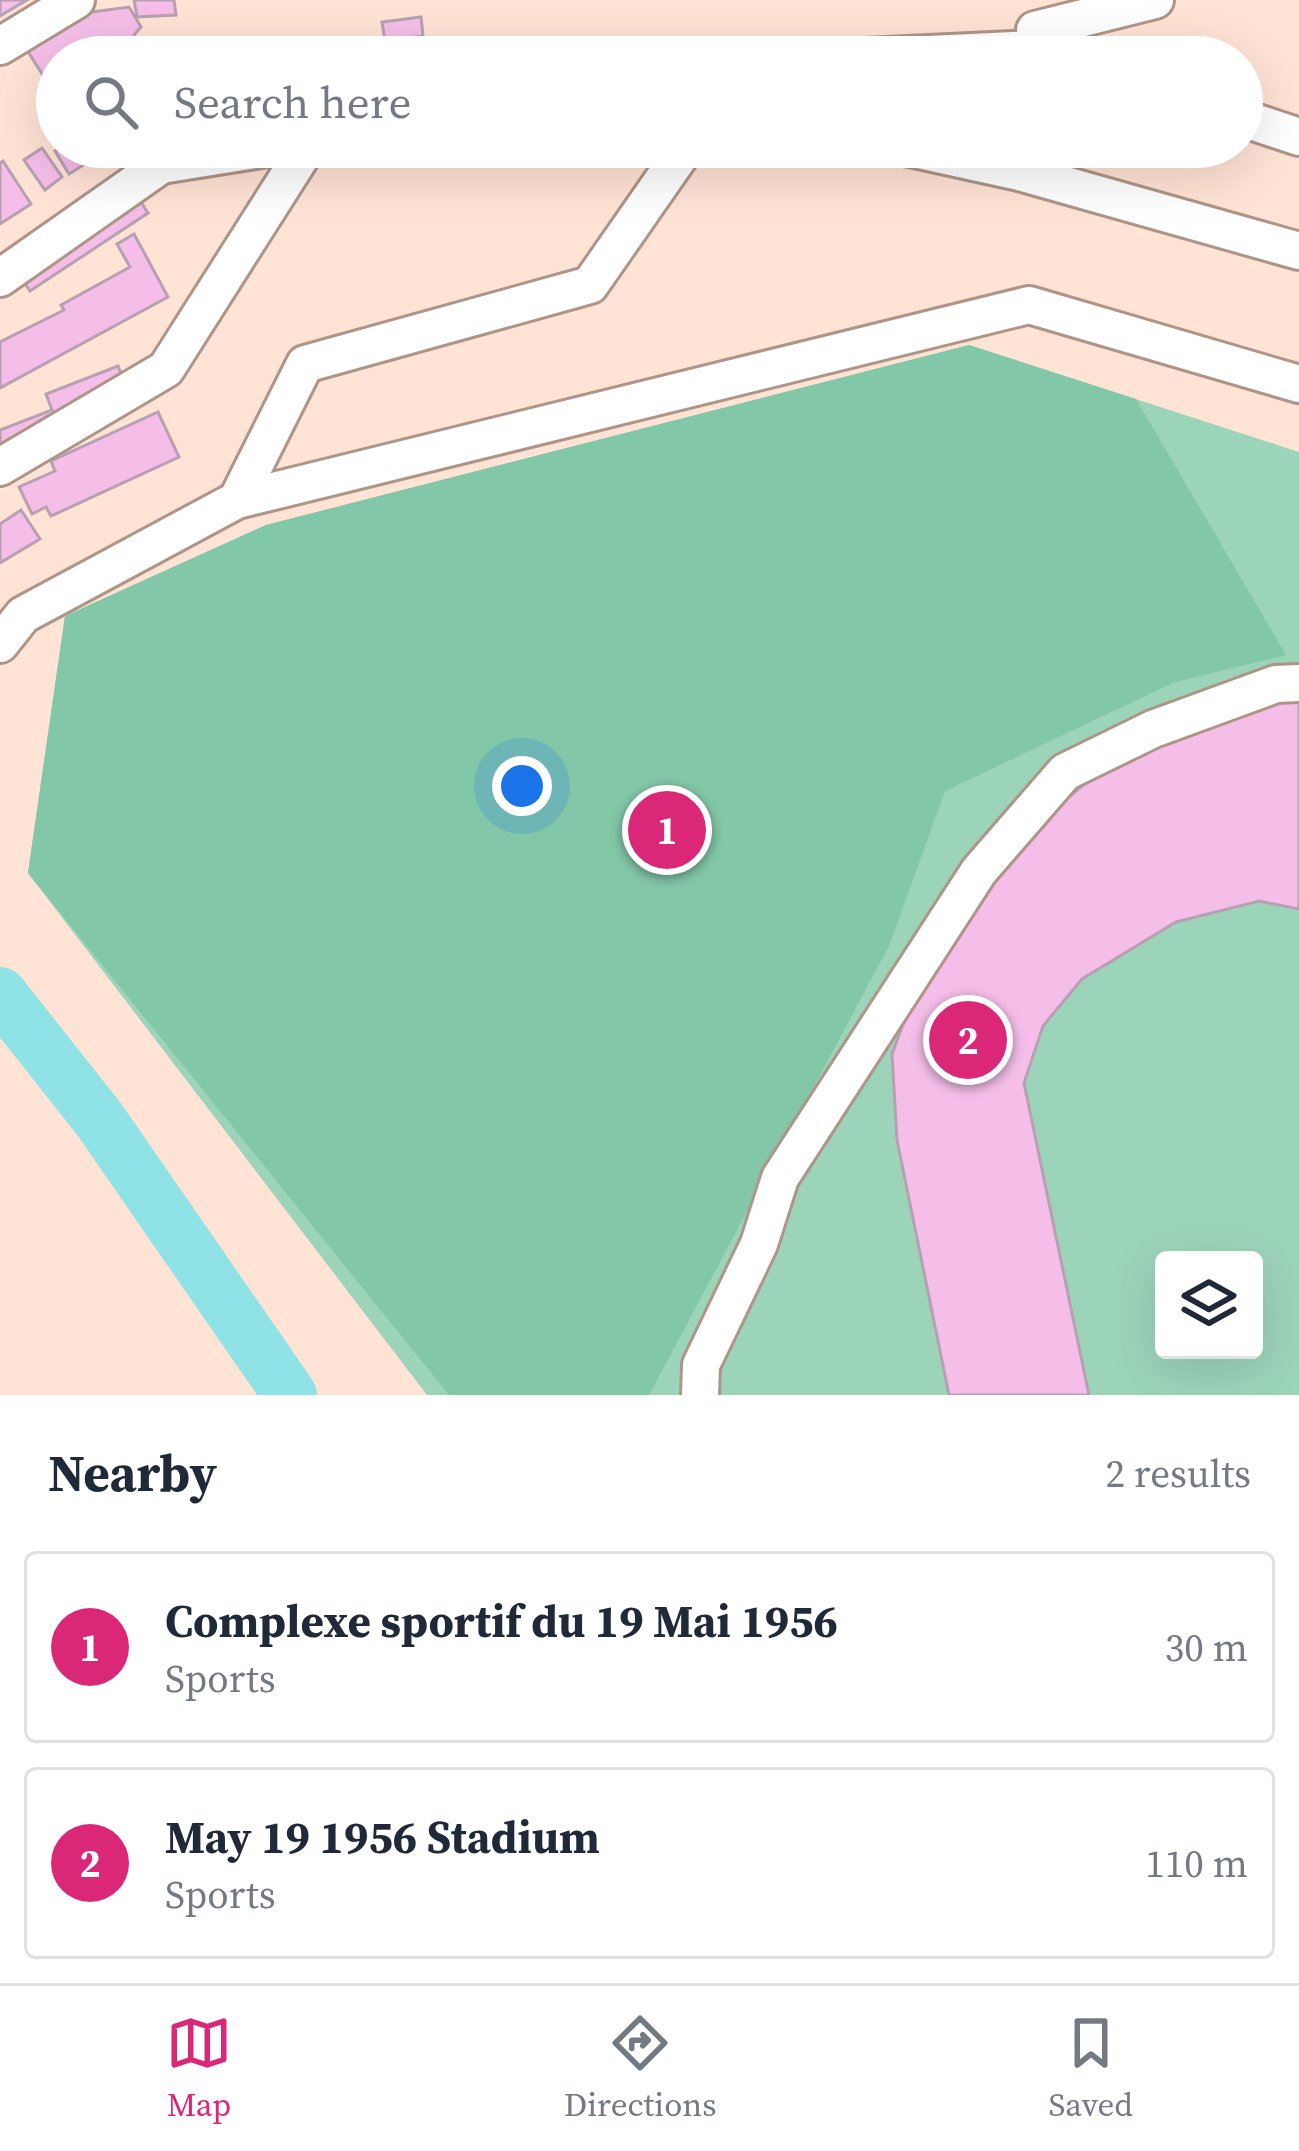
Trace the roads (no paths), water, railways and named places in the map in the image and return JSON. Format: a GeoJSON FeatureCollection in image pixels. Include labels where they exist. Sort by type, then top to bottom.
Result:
{"type":"FeatureCollection","features":[{"type":"Feature","properties":{"kind":"street"},"geometry":{"type":"LineString","coordinates":[[0,46],[76,0]]}},
{"type":"Feature","properties":{"kind":"street"},"geometry":{"type":"LineString","coordinates":[[1039,36],[1035,30],[1155,0]]}},
{"type":"Feature","properties":{"kind":"street"},"geometry":{"type":"LineString","coordinates":[[1263,125],[1299,137]]}},
{"type":"Feature","properties":{"kind":"street"},"geometry":{"type":"LineString","coordinates":[[0,278],[156,168]]}},
{"type":"Feature","properties":{"kind":"street"},"geometry":{"type":"LineString","coordinates":[[0,467],[166,369],[294,168]]}},
{"type":"Feature","properties":{"kind":"street"},"geometry":{"type":"LineString","coordinates":[[237,500],[305,364],[590,285],[671,168]]}},
{"type":"Feature","properties":{"kind":"street"},"geometry":{"type":"LineString","coordinates":[[1001,168],[1299,251]]}},
{"type":"Feature","properties":{"kind":"street"},"geometry":{"type":"LineString","coordinates":[[0,644],[23,615],[237,500],[1029,305],[1299,384]]}},
{"type":"Feature","properties":{"kind":"street"},"geometry":{"type":"LineString","coordinates":[[700,1395],[701,1365],[759,1244],[780,1178],[980,871],[1065,772],[1153,729],[1276,684],[1299,683]]}},
{"type":"Feature","properties":{"kind":"waterway"},"geometry":{"type":"LineString","coordinates":[[0,994],[99,1119],[290,1395]]}},
{"type":"Feature","properties":{"kind":"place","name":"Complexe sportif du 19 Mai 1956"},"geometry":{"type":"Point","coordinates":[667,830]}},
{"type":"Feature","properties":{"kind":"place","name":"May 19 1956 Stadium"},"geometry":{"type":"Point","coordinates":[968,1040]}}]}
